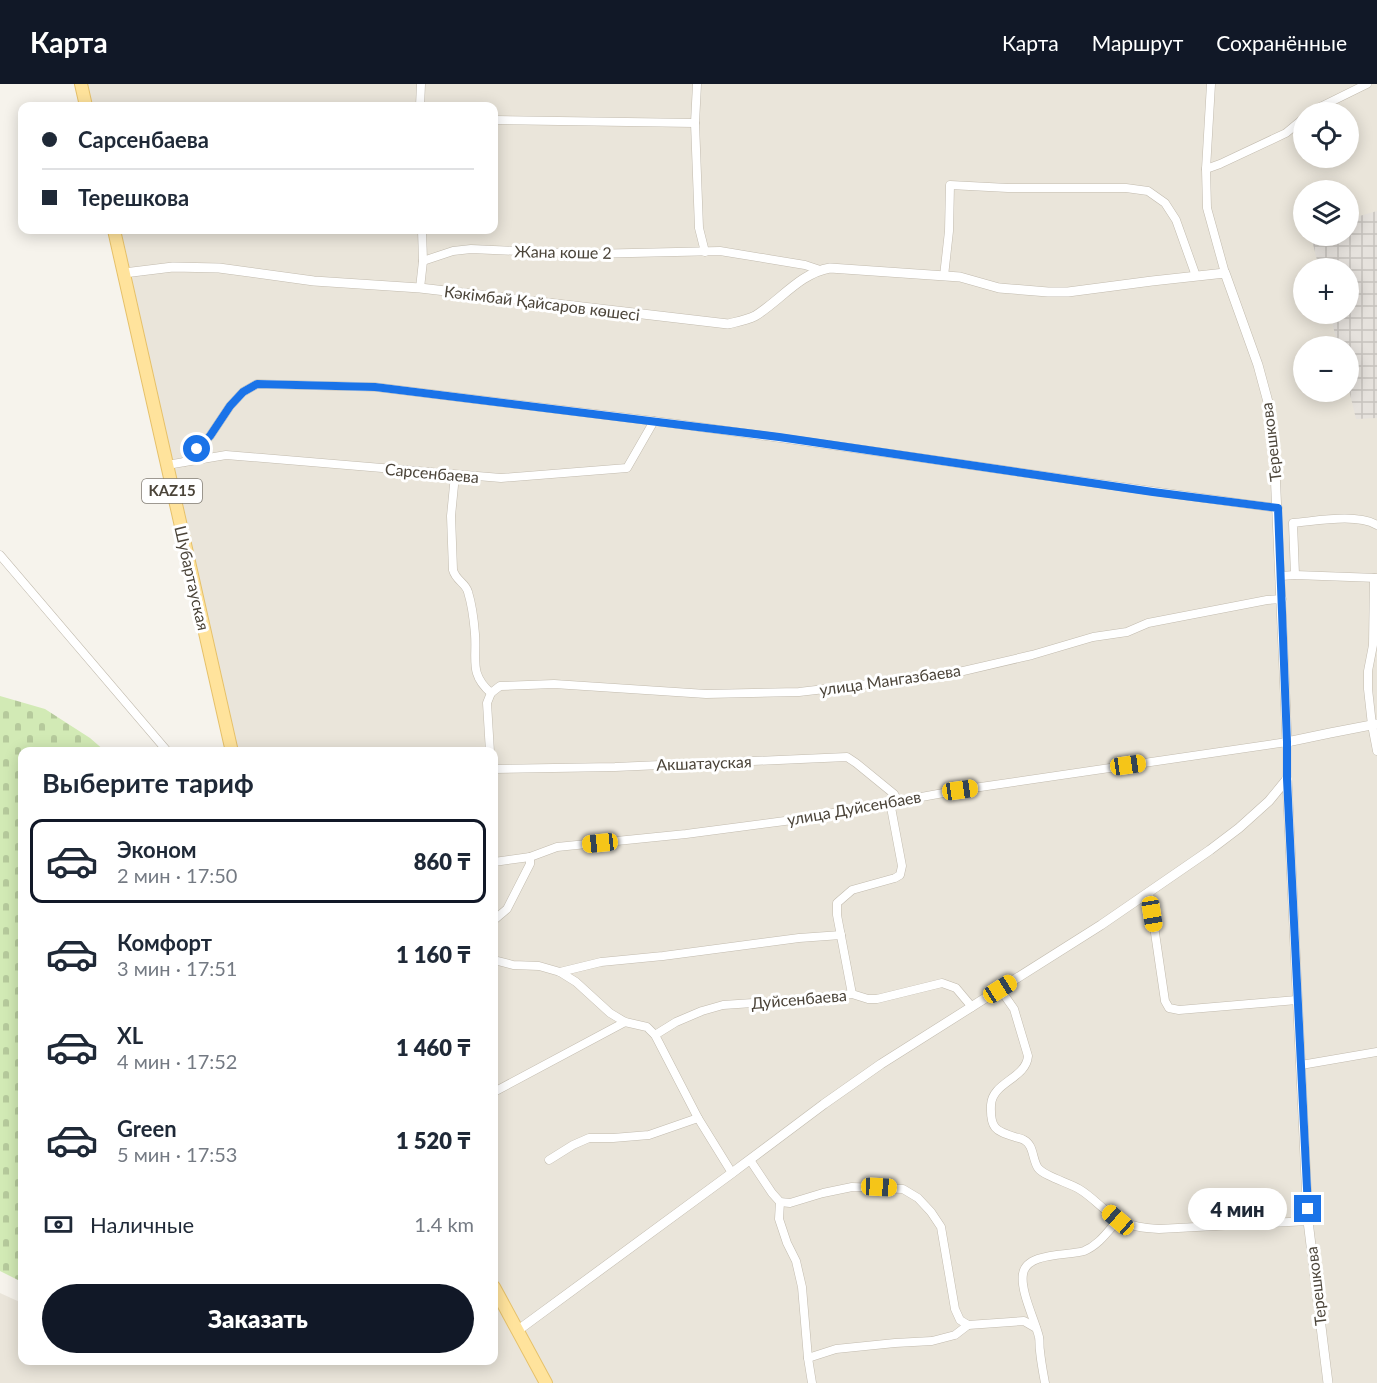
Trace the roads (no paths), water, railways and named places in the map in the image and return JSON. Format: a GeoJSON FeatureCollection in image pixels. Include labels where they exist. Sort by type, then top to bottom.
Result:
{"type":"FeatureCollection","features":[{"type":"Feature","properties":{"kind":"main road"},"geometry":{"type":"LineString","coordinates":[[81,84],[85,102]]}},
{"type":"Feature","properties":{"kind":"main road","name":"Шубартауская"},"geometry":{"type":"LineString","coordinates":[[115,234],[231,747]]}},
{"type":"Feature","properties":{"kind":"main road"},"geometry":{"type":"LineString","coordinates":[[498,1295],[546,1383]]}},
{"type":"Feature","properties":{"kind":"street"},"geometry":{"type":"LineString","coordinates":[[420,102],[421,84]]}},
{"type":"Feature","properties":{"kind":"street"},"geometry":{"type":"LineString","coordinates":[[697,84],[695,123],[699,228],[705,252]]}},
{"type":"Feature","properties":{"kind":"street","name":"Терешкова"},"geometry":{"type":"LineString","coordinates":[[1211,84],[1206,169],[1207,208],[1225,273],[1258,365],[1268,402],[1274,448],[1308,1221],[1328,1383]]}},
{"type":"Feature","properties":{"kind":"street"},"geometry":{"type":"LineString","coordinates":[[1330,102],[1367,84]]}},
{"type":"Feature","properties":{"kind":"street"},"geometry":{"type":"LineString","coordinates":[[498,120],[695,123]]}},
{"type":"Feature","properties":{"kind":"street"},"geometry":{"type":"LineString","coordinates":[[1206,169],[1286,133],[1293,127]]}},
{"type":"Feature","properties":{"kind":"street"},"geometry":{"type":"LineString","coordinates":[[944,276],[949,231],[950,185],[1008,188],[1126,188],[1149,191],[1165,203],[1176,220],[1196,276]]}},
{"type":"Feature","properties":{"kind":"street"},"geometry":{"type":"LineString","coordinates":[[420,288],[423,261],[422,234]]}},
{"type":"Feature","properties":{"kind":"street","name":"Жана коше 2"},"geometry":{"type":"LineString","coordinates":[[423,261],[471,249],[588,254],[720,251],[805,265],[820,270]]}},
{"type":"Feature","properties":{"kind":"street","name":"Кәкімбай Қайсаров көшесі"},"geometry":{"type":"LineString","coordinates":[[124,273],[173,267],[219,268],[314,281],[420,288],[728,324],[754,316],[801,281],[820,270]]}},
{"type":"Feature","properties":{"kind":"street"},"geometry":{"type":"LineString","coordinates":[[820,270],[830,268],[960,277],[999,288],[1048,292],[1068,292],[1225,273]]}},
{"type":"Feature","properties":{"kind":"street"},"geometry":{"type":"LineString","coordinates":[[184,462],[210,436],[230,406],[243,392],[257,384],[375,387],[790,439],[1278,508]]}},
{"type":"Feature","properties":{"kind":"street","name":"Сарсенбаева"},"geometry":{"type":"LineString","coordinates":[[166,465],[226,455],[501,478],[627,468],[654,421]]}},
{"type":"Feature","properties":{"kind":"street"},"geometry":{"type":"LineString","coordinates":[[455,475],[452,516],[453,570],[455,577],[467,588],[469,595],[475,634],[475,670],[483,686],[491,693],[487,703],[490,747]]}},
{"type":"Feature","properties":{"kind":"street"},"geometry":{"type":"LineString","coordinates":[[1295,575],[1293,523],[1348,519],[1377,525]]}},
{"type":"Feature","properties":{"kind":"street"},"geometry":{"type":"LineString","coordinates":[[0,555],[164,747]]}},
{"type":"Feature","properties":{"kind":"street"},"geometry":{"type":"LineString","coordinates":[[1281,576],[1375,578],[1373,645],[1368,671],[1368,689],[1377,751]]}},
{"type":"Feature","properties":{"kind":"street","name":"улица Мангазбаева"},"geometry":{"type":"LineString","coordinates":[[491,693],[500,686],[554,684],[705,694],[799,692],[868,684],[959,672],[1032,655],[1093,637],[1127,632],[1148,623],[1282,599]]}},
{"type":"Feature","properties":{"kind":"street"},"geometry":{"type":"LineString","coordinates":[[1287,742],[1375,725]]}},
{"type":"Feature","properties":{"kind":"street","name":"улица Дуйсенбаев"},"geometry":{"type":"LineString","coordinates":[[498,861],[530,857],[557,847],[800,819],[894,801],[1287,742]]}},
{"type":"Feature","properties":{"kind":"street","name":"Акшатауская"},"geometry":{"type":"LineString","coordinates":[[498,769],[615,767],[847,757],[894,794],[894,801]]}},
{"type":"Feature","properties":{"kind":"street"},"geometry":{"type":"LineString","coordinates":[[517,1331],[881,1064],[1101,925],[1210,850],[1269,801],[1287,779]]}},
{"type":"Feature","properties":{"kind":"street"},"geometry":{"type":"LineString","coordinates":[[852,994],[837,915],[837,903],[852,890],[900,875],[902,866],[894,801]]}},
{"type":"Feature","properties":{"kind":"street"},"geometry":{"type":"LineString","coordinates":[[498,917],[507,909],[530,864],[530,857]]}},
{"type":"Feature","properties":{"kind":"street"},"geometry":{"type":"LineString","coordinates":[[1149,892],[1165,1001],[1169,1008],[1179,1010],[1297,1000]]}},
{"type":"Feature","properties":{"kind":"street"},"geometry":{"type":"LineString","coordinates":[[560,972],[601,962],[841,935]]}},
{"type":"Feature","properties":{"kind":"street"},"geometry":{"type":"LineString","coordinates":[[498,961],[513,965],[539,966],[560,972],[576,982],[610,1013],[625,1022],[647,1027],[655,1035],[698,1118],[732,1173]]}},
{"type":"Feature","properties":{"kind":"street","name":"Дуйсенбаева"},"geometry":{"type":"LineString","coordinates":[[655,1035],[676,1022],[723,1005],[852,994],[877,999],[942,983],[956,987],[972,1007]]}},
{"type":"Feature","properties":{"kind":"street"},"geometry":{"type":"LineString","coordinates":[[1000,989],[1014,1009],[1028,1056],[1027,1064],[994,1092],[991,1103],[994,1128],[1025,1140],[1038,1167],[1045,1174],[1081,1190],[1118,1220],[1140,1228],[1308,1221]]}},
{"type":"Feature","properties":{"kind":"street"},"geometry":{"type":"LineString","coordinates":[[498,1090],[625,1022]]}},
{"type":"Feature","properties":{"kind":"street"},"geometry":{"type":"LineString","coordinates":[[1301,1065],[1377,1052]]}},
{"type":"Feature","properties":{"kind":"street"},"geometry":{"type":"LineString","coordinates":[[549,1160],[573,1145],[590,1138],[649,1134],[698,1118]]}},
{"type":"Feature","properties":{"kind":"street"},"geometry":{"type":"LineString","coordinates":[[750,1160],[780,1202],[790,1203],[852,1187],[903,1189],[918,1198],[941,1227],[955,1309],[960,1320],[968,1325]]}},
{"type":"Feature","properties":{"kind":"street"},"geometry":{"type":"LineString","coordinates":[[780,1202],[779,1219],[787,1244],[796,1261],[802,1287],[812,1383]]}},
{"type":"Feature","properties":{"kind":"street"},"geometry":{"type":"LineString","coordinates":[[1045,1383],[1039,1338],[1024,1286],[1023,1274],[1027,1265],[1046,1257],[1084,1251],[1098,1243],[1118,1220]]}},
{"type":"Feature","properties":{"kind":"street"},"geometry":{"type":"LineString","coordinates":[[808,1358],[836,1348],[932,1341],[955,1335],[968,1325],[1024,1321],[1036,1328]]}}]}
